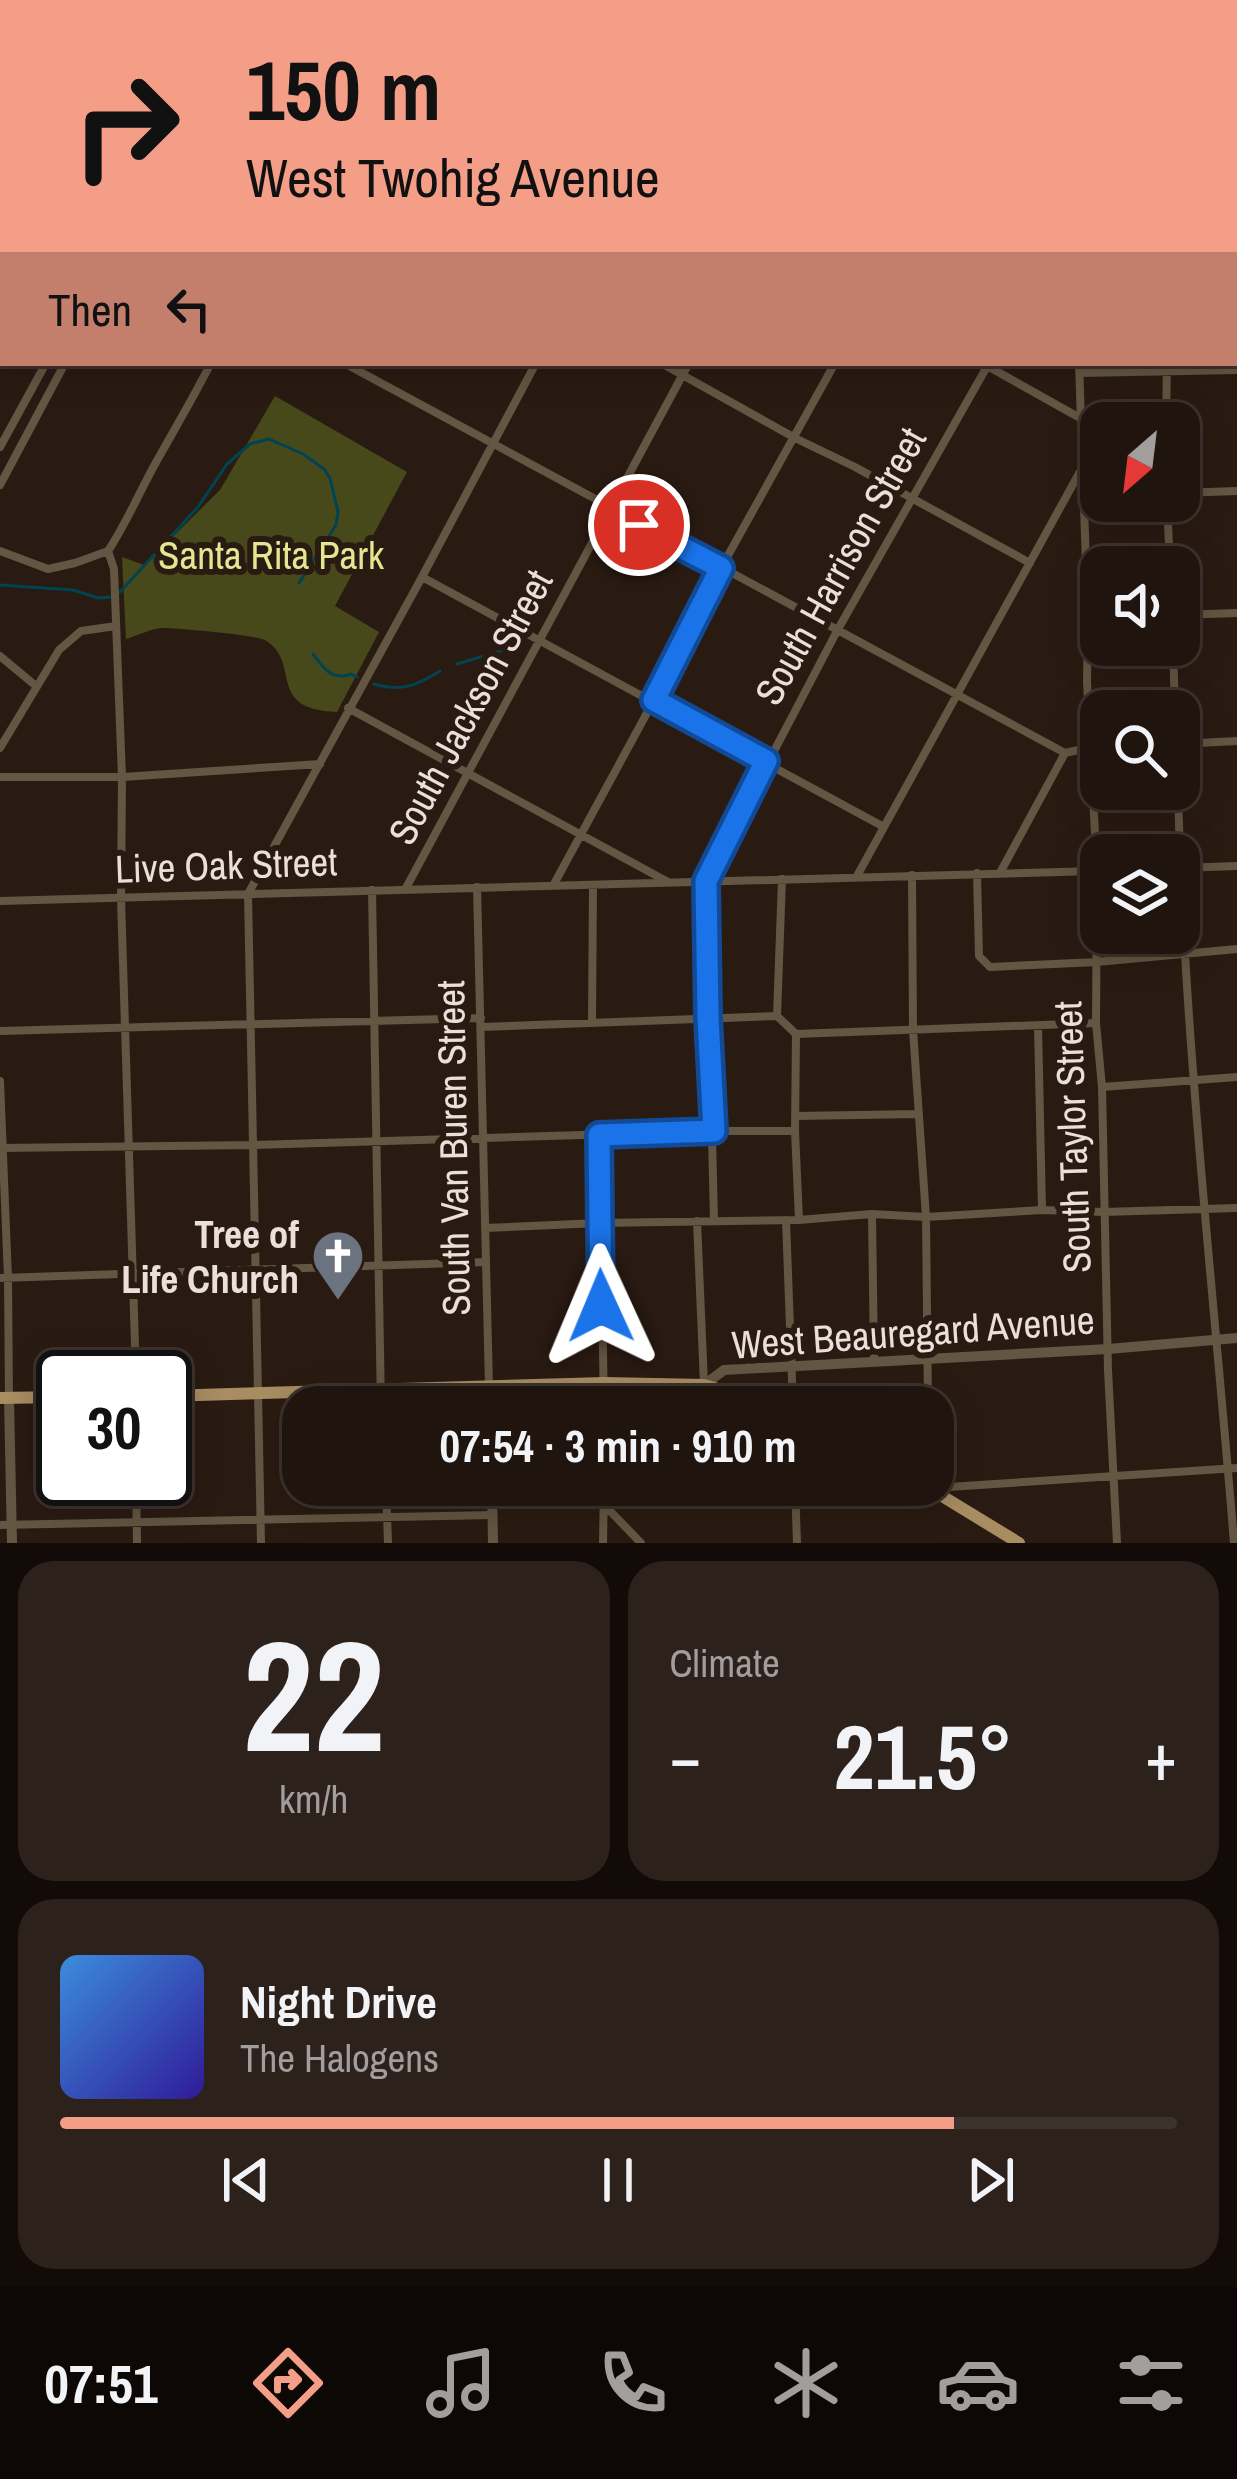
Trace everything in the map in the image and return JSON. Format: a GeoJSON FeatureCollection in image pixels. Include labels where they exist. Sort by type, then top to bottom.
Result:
{"type":"FeatureCollection","features":[{"type":"Feature","properties":{"kind":"main road","name":"West Beauregard Avenue"},"geometry":{"type":"LineString","coordinates":[[518,1386],[704,1385]]}},
{"type":"Feature","properties":{"kind":"main road","name":"West Beauregard Avenue"},"geometry":{"type":"LineString","coordinates":[[192,1395],[282,1392]]}},
{"type":"Feature","properties":{"kind":"main road"},"geometry":{"type":"LineString","coordinates":[[5,1398],[36,1397]]}},
{"type":"Feature","properties":{"kind":"main road"},"geometry":{"type":"LineString","coordinates":[[954,1503],[1017,1542]]}},
{"type":"Feature","properties":{"kind":"street"},"geometry":{"type":"LineString","coordinates":[[0,447],[44,366]]}},
{"type":"Feature","properties":{"kind":"street"},"geometry":{"type":"LineString","coordinates":[[0,485],[63,366]]}},
{"type":"Feature","properties":{"kind":"street"},"geometry":{"type":"LineString","coordinates":[[0,551],[47,569],[108,551],[210,366]]}},
{"type":"Feature","properties":{"kind":"street"},"geometry":{"type":"LineString","coordinates":[[359,366],[610,509],[1065,753],[1080,749]]}},
{"type":"Feature","properties":{"kind":"street"},"geometry":{"type":"LineString","coordinates":[[261,1543],[248,894],[534,366]]}},
{"type":"Feature","properties":{"kind":"street"},"geometry":{"type":"LineString","coordinates":[[666,366],[1030,563]]}},
{"type":"Feature","properties":{"kind":"street","name":"South Jackson Street"},"geometry":{"type":"LineString","coordinates":[[406,889],[688,366]]}},
{"type":"Feature","properties":{"kind":"street"},"geometry":{"type":"LineString","coordinates":[[553,885],[833,366]]}},
{"type":"Feature","properties":{"kind":"street","name":"South Harrison Street"},"geometry":{"type":"LineString","coordinates":[[714,1221],[706,881],[766,761],[985,366]]}},
{"type":"Feature","properties":{"kind":"street"},"geometry":{"type":"LineString","coordinates":[[990,366],[1080,417]]}},
{"type":"Feature","properties":{"kind":"street"},"geometry":{"type":"LineString","coordinates":[[1080,368],[1237,370]]}},
{"type":"Feature","properties":{"kind":"street","name":"South Taylor Street"},"geometry":{"type":"LineString","coordinates":[[1080,368],[1081,402]]}},
{"type":"Feature","properties":{"kind":"street"},"geometry":{"type":"LineString","coordinates":[[1166,402],[1167,368]]}},
{"type":"Feature","properties":{"kind":"street"},"geometry":{"type":"LineString","coordinates":[[857,877],[1080,472]]}},
{"type":"Feature","properties":{"kind":"street"},"geometry":{"type":"LineString","coordinates":[[1200,492],[1237,491]]}},
{"type":"Feature","properties":{"kind":"street"},"geometry":{"type":"LineString","coordinates":[[108,551],[114,569],[122,777],[121,899],[135,1350]]}},
{"type":"Feature","properties":{"kind":"street"},"geometry":{"type":"LineString","coordinates":[[422,577],[884,827]]}},
{"type":"Feature","properties":{"kind":"street"},"geometry":{"type":"LineString","coordinates":[[1200,615],[1237,614]]}},
{"type":"Feature","properties":{"kind":"street"},"geometry":{"type":"LineString","coordinates":[[0,748],[59,650],[81,632],[116,626]]}},
{"type":"Feature","properties":{"kind":"street"},"geometry":{"type":"LineString","coordinates":[[0,656],[36,686]]}},
{"type":"Feature","properties":{"kind":"street"},"geometry":{"type":"LineString","coordinates":[[348,708],[669,882]]}},
{"type":"Feature","properties":{"kind":"street"},"geometry":{"type":"LineString","coordinates":[[1200,743],[1237,741]]}},
{"type":"Feature","properties":{"kind":"street"},"geometry":{"type":"LineString","coordinates":[[1000,873],[1065,753]]}},
{"type":"Feature","properties":{"kind":"street"},"geometry":{"type":"LineString","coordinates":[[0,777],[122,777],[320,764]]}},
{"type":"Feature","properties":{"kind":"street"},"geometry":{"type":"LineString","coordinates":[[1200,867],[1237,866]]}},
{"type":"Feature","properties":{"kind":"street","name":"Live Oak Street"},"geometry":{"type":"LineString","coordinates":[[0,901],[1080,871]]}},
{"type":"Feature","properties":{"kind":"street"},"geometry":{"type":"LineString","coordinates":[[977,873],[979,956],[990,967],[1167,954]]}},
{"type":"Feature","properties":{"kind":"street"},"geometry":{"type":"LineString","coordinates":[[912,875],[913,1030],[926,1217],[928,1386]]}},
{"type":"Feature","properties":{"kind":"street"},"geometry":{"type":"LineString","coordinates":[[778,1016],[782,879]]}},
{"type":"Feature","properties":{"kind":"street"},"geometry":{"type":"LineString","coordinates":[[592,1021],[593,884]]}},
{"type":"Feature","properties":{"kind":"street","name":"South Van Buren Street"},"geometry":{"type":"LineString","coordinates":[[478,887],[489,1386]]}},
{"type":"Feature","properties":{"kind":"street","name":"South Jackson Street"},"geometry":{"type":"LineString","coordinates":[[372,890],[380,1386]]}},
{"type":"Feature","properties":{"kind":"street"},"geometry":{"type":"LineString","coordinates":[[1200,951],[1237,949]]}},
{"type":"Feature","properties":{"kind":"street","name":"South Taylor Street"},"geometry":{"type":"LineString","coordinates":[[1097,954],[1117,1543]]}},
{"type":"Feature","properties":{"kind":"street"},"geometry":{"type":"LineString","coordinates":[[1184,954],[1204,1210],[1233,1468],[1234,1543]]}},
{"type":"Feature","properties":{"kind":"street"},"geometry":{"type":"LineString","coordinates":[[0,1031],[778,1016],[796,1034],[799,1220]]}},
{"type":"Feature","properties":{"kind":"street"},"geometry":{"type":"LineString","coordinates":[[796,1034],[1096,1023]]}},
{"type":"Feature","properties":{"kind":"street"},"geometry":{"type":"LineString","coordinates":[[1038,1025],[1042,1210]]}},
{"type":"Feature","properties":{"kind":"street"},"geometry":{"type":"LineString","coordinates":[[1102,1087],[1237,1077]]}},
{"type":"Feature","properties":{"kind":"street"},"geometry":{"type":"LineString","coordinates":[[0,1081],[6,1525],[12,1543]]}},
{"type":"Feature","properties":{"kind":"street"},"geometry":{"type":"LineString","coordinates":[[795,1116],[919,1114]]}},
{"type":"Feature","properties":{"kind":"street"},"geometry":{"type":"LineString","coordinates":[[1,1148],[795,1131]]}},
{"type":"Feature","properties":{"kind":"street"},"geometry":{"type":"LineString","coordinates":[[599,1135],[604,1383]]}},
{"type":"Feature","properties":{"kind":"street"},"geometry":{"type":"LineString","coordinates":[[485,1228],[872,1214],[926,1217],[1042,1210],[1237,1208]]}},
{"type":"Feature","properties":{"kind":"street"},"geometry":{"type":"LineString","coordinates":[[872,1214],[874,1360]]}},
{"type":"Feature","properties":{"kind":"street"},"geometry":{"type":"LineString","coordinates":[[786,1220],[792,1386]]}},
{"type":"Feature","properties":{"kind":"street"},"geometry":{"type":"LineString","coordinates":[[697,1221],[704,1385]]}},
{"type":"Feature","properties":{"kind":"street"},"geometry":{"type":"LineString","coordinates":[[4,1278],[486,1262]]}},
{"type":"Feature","properties":{"kind":"street","name":"West Beauregard Avenue"},"geometry":{"type":"LineString","coordinates":[[704,1385],[724,1370],[1237,1338]]}},
{"type":"Feature","properties":{"kind":"street"},"geometry":{"type":"LineString","coordinates":[[954,1485],[1233,1468]]}},
{"type":"Feature","properties":{"kind":"street"},"geometry":{"type":"LineString","coordinates":[[136,1506],[137,1543]]}},
{"type":"Feature","properties":{"kind":"street"},"geometry":{"type":"LineString","coordinates":[[387,1506],[388,1543]]}},
{"type":"Feature","properties":{"kind":"street"},"geometry":{"type":"LineString","coordinates":[[493,1506],[493,1543]]}},
{"type":"Feature","properties":{"kind":"street"},"geometry":{"type":"LineString","coordinates":[[603,1543],[604,1506]]}},
{"type":"Feature","properties":{"kind":"street"},"geometry":{"type":"LineString","coordinates":[[605,1506],[641,1543]]}},
{"type":"Feature","properties":{"kind":"street"},"geometry":{"type":"LineString","coordinates":[[796,1506],[797,1543]]}},
{"type":"Feature","properties":{"kind":"street"},"geometry":{"type":"LineString","coordinates":[[6,1525],[493,1515]]}},
{"type":"Feature","properties":{"kind":"green space","name":"Santa Rita Park"},"geometry":{"type":"Polygon","coordinates":[[[275,396],[407,472],[335,606],[379,632],[337,712],[300,703],[276,650],[265,640],[162,628],[126,639],[122,557],[144,565],[220,490],[275,396]]]}},
{"type":"Feature","properties":{"kind":"waterway"},"geometry":{"type":"LineString","coordinates":[[119,593],[198,507],[227,464],[250,444],[269,439],[324,469],[338,512],[336,525],[299,583]]}},
{"type":"Feature","properties":{"kind":"waterway"},"geometry":{"type":"LineString","coordinates":[[0,585],[111,597]]}},
{"type":"Feature","properties":{"kind":"waterway"},"geometry":{"type":"LineString","coordinates":[[457,664],[524,644]]}},
{"type":"Feature","properties":{"kind":"waterway"},"geometry":{"type":"LineString","coordinates":[[313,654],[333,674],[357,677]]}},
{"type":"Feature","properties":{"kind":"waterway"},"geometry":{"type":"LineString","coordinates":[[374,684],[408,686],[440,671]]}},
{"type":"Feature","properties":{"kind":"place","name":"Tree of Life Church"},"geometry":{"type":"Point","coordinates":[338,1302]}},
{"type":"Feature","properties":{"kind":"route"},"geometry":{"type":"LineString","coordinates":[[601,1306],[599,1135],[714,1131],[706,881],[766,761],[654,700],[721,568],[639,525]]}}]}
